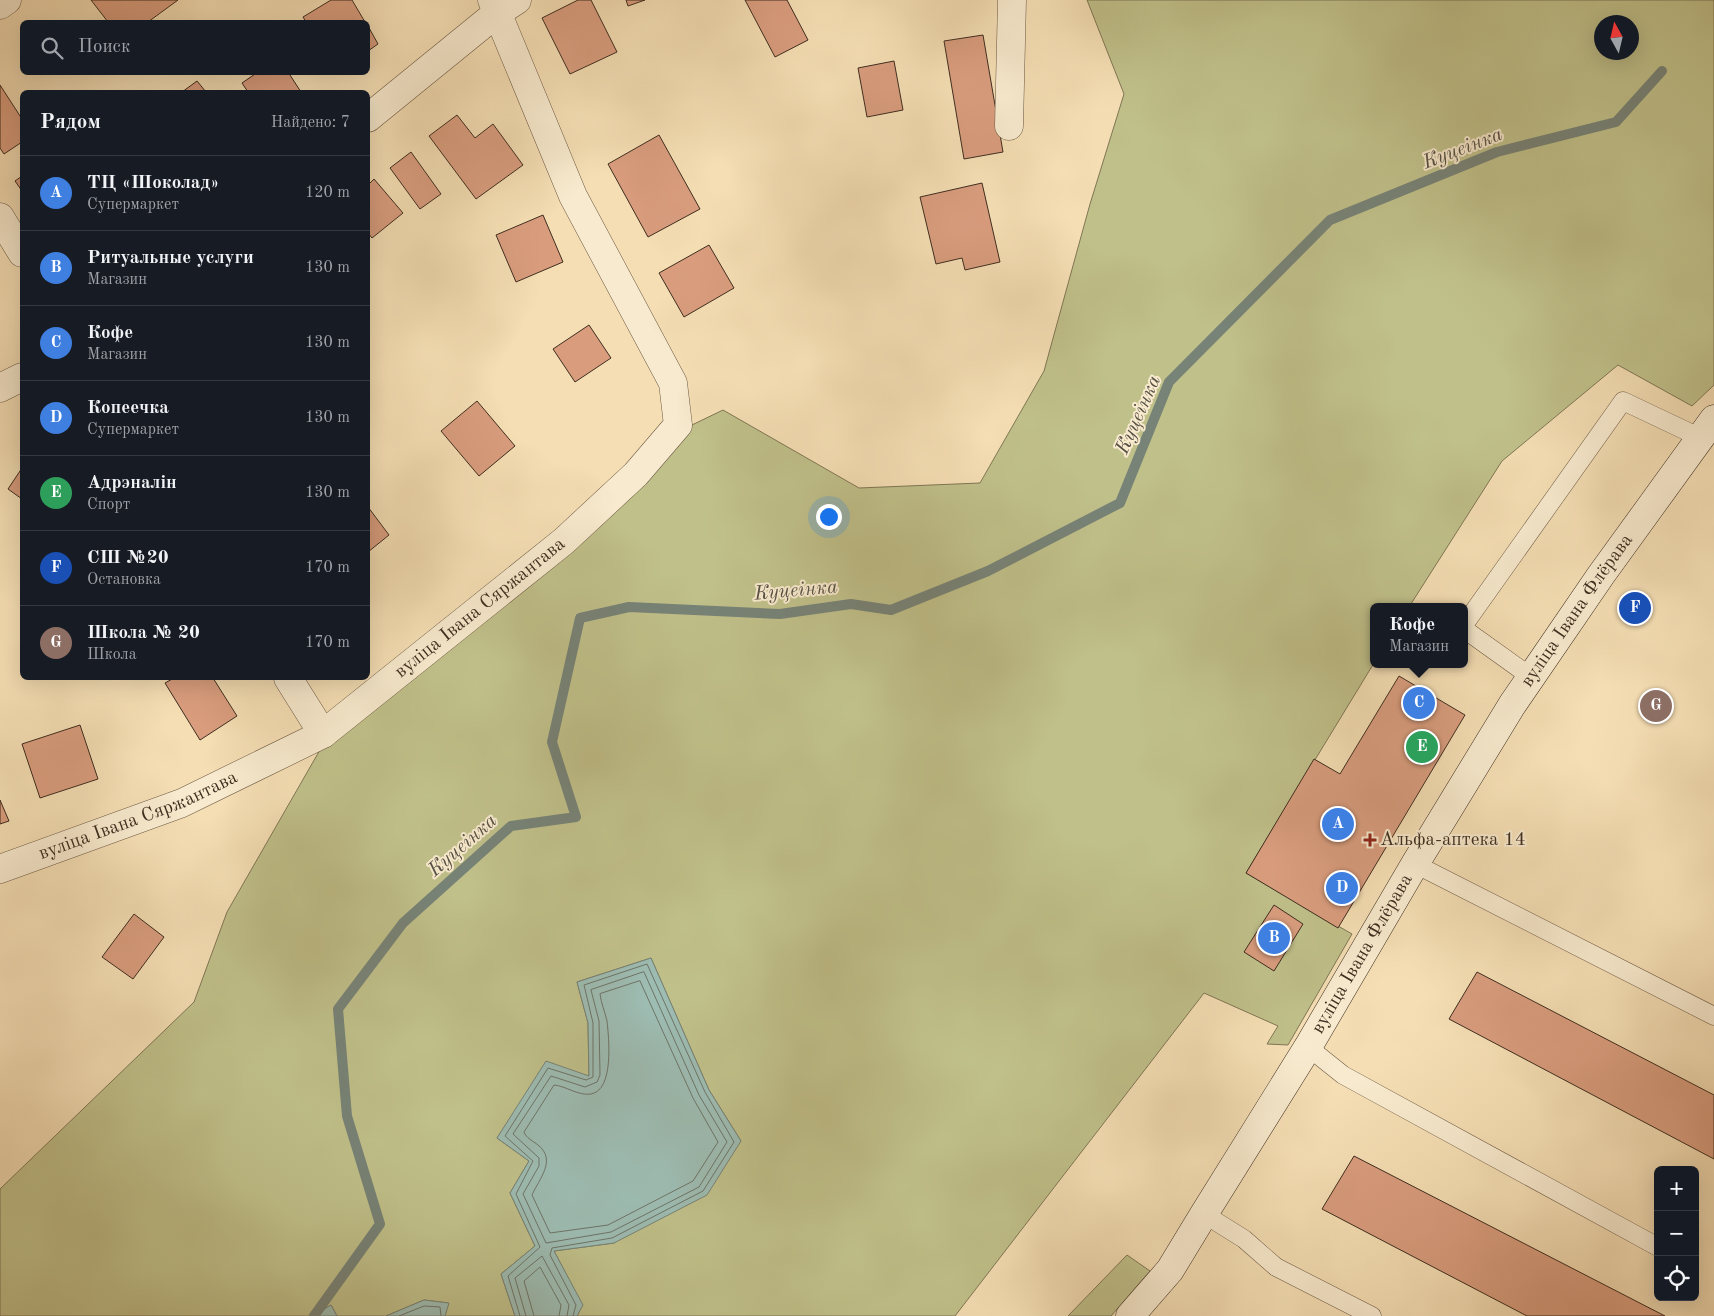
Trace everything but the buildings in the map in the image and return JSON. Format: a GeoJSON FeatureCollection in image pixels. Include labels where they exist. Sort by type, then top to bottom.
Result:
{"type":"FeatureCollection","features":[{"type":"Feature","properties":{"kind":"street"},"geometry":{"type":"LineString","coordinates":[[0,5],[6,0]]}},
{"type":"Feature","properties":{"kind":"street"},"geometry":{"type":"LineString","coordinates":[[1009,126],[1012,0]]}},
{"type":"Feature","properties":{"kind":"street"},"geometry":{"type":"LineString","coordinates":[[370,116],[502,4]]}},
{"type":"Feature","properties":{"kind":"street","name":"вуліца Івана Сяржантава"},"geometry":{"type":"LineString","coordinates":[[0,869],[182,803],[323,734],[564,541],[636,474],[678,425],[673,383],[573,196],[502,4]]}},
{"type":"Feature","properties":{"kind":"street"},"geometry":{"type":"LineString","coordinates":[[0,217],[20,250]]}},
{"type":"Feature","properties":{"kind":"street"},"geometry":{"type":"LineString","coordinates":[[0,388],[20,378]]}},
{"type":"Feature","properties":{"kind":"street","name":"вуліца Івана Флёрава"},"geometry":{"type":"LineString","coordinates":[[1130,1316],[1170,1270],[1308,1047],[1415,864],[1531,677],[1707,428]]}},
{"type":"Feature","properties":{"kind":"street"},"geometry":{"type":"LineString","coordinates":[[289,680],[323,734]]}},
{"type":"Feature","properties":{"kind":"lane"},"geometry":{"type":"LineString","coordinates":[[1468,621],[1623,401],[1707,428]]}},
{"type":"Feature","properties":{"kind":"lane"},"geometry":{"type":"LineString","coordinates":[[1468,630],[1531,677]]}},
{"type":"Feature","properties":{"kind":"lane"},"geometry":{"type":"LineString","coordinates":[[1415,864],[1714,1016]]}},
{"type":"Feature","properties":{"kind":"lane"},"geometry":{"type":"LineString","coordinates":[[1308,1047],[1343,1075],[1654,1245]]}},
{"type":"Feature","properties":{"kind":"lane"},"geometry":{"type":"LineString","coordinates":[[1204,1214],[1244,1239],[1276,1267],[1368,1315]]}},
{"type":"Feature","properties":{"kind":"green space"},"geometry":{"type":"Polygon","coordinates":[[[1087,0],[1714,0],[1714,385],[1692,406],[1618,365],[1502,461],[1412,603],[1370,603],[1371,668],[1246,873],[1352,934],[1288,1045],[1267,1044],[1278,1026],[1204,993],[955,1316],[577,1316],[582,1305],[554,1251],[614,1243],[741,1141],[709,1090],[651,958],[577,982],[588,1023],[589,1076],[513,1114],[497,1138],[529,1161],[510,1193],[535,1246],[501,1274],[515,1316],[445,1316],[448,1303],[424,1300],[386,1316],[337,1316],[331,1305],[313,1316],[0,1316],[0,1189],[194,1002],[227,912],[348,701],[534,555],[667,437],[723,410],[859,488],[980,483],[1044,371],[1090,204],[1124,94],[1087,0]]]}},
{"type":"Feature","properties":{"kind":"green space"},"geometry":{"type":"Polygon","coordinates":[[[1127,1255],[1150,1271],[1111,1316],[1068,1316],[1127,1255]]]}},
{"type":"Feature","properties":{"kind":"water"},"geometry":{"type":"Polygon","coordinates":[[[651,958],[709,1090],[741,1141],[707,1195],[614,1243],[554,1251],[583,1305],[577,1316],[515,1316],[501,1274],[535,1246],[510,1193],[529,1161],[497,1138],[546,1061],[589,1076],[588,1023],[577,982],[651,958]]]}},
{"type":"Feature","properties":{"kind":"water"},"geometry":{"type":"Polygon","coordinates":[[[424,1300],[449,1303],[445,1316],[386,1316],[424,1300]]]}},
{"type":"Feature","properties":{"kind":"water"},"geometry":{"type":"Polygon","coordinates":[[[331,1305],[337,1316],[313,1316],[331,1305]]]}},
{"type":"Feature","properties":{"kind":"waterway","name":"Куцеінка"},"geometry":{"type":"LineString","coordinates":[[314,1316],[380,1224],[347,1116],[338,1009],[403,923],[511,826],[576,817],[552,742],[580,618],[629,607],[780,614],[851,604],[891,610],[988,571],[1120,503],[1169,382],[1330,220],[1497,152],[1616,122],[1662,71]]}},
{"type":"Feature","properties":{"kind":"place","name":"СШ №20"},"geometry":{"type":"Point","coordinates":[1635,608]}},
{"type":"Feature","properties":{"kind":"place","name":"Кофе"},"geometry":{"type":"Point","coordinates":[1419,703]}},
{"type":"Feature","properties":{"kind":"place","name":"Школа № 20"},"geometry":{"type":"Point","coordinates":[1656,706]}},
{"type":"Feature","properties":{"kind":"place","name":"Адрэналін"},"geometry":{"type":"Point","coordinates":[1422,747]}},
{"type":"Feature","properties":{"kind":"place","name":"ТЦ «Шоколад»"},"geometry":{"type":"Point","coordinates":[1338,824]}},
{"type":"Feature","properties":{"kind":"place","name":"Альфа-аптека 14"},"geometry":{"type":"Point","coordinates":[1370,840]}},
{"type":"Feature","properties":{"kind":"place","name":"Копеечка"},"geometry":{"type":"Point","coordinates":[1342,888]}},
{"type":"Feature","properties":{"kind":"place","name":"Ритуальные услуги"},"geometry":{"type":"Point","coordinates":[1274,938]}}]}
